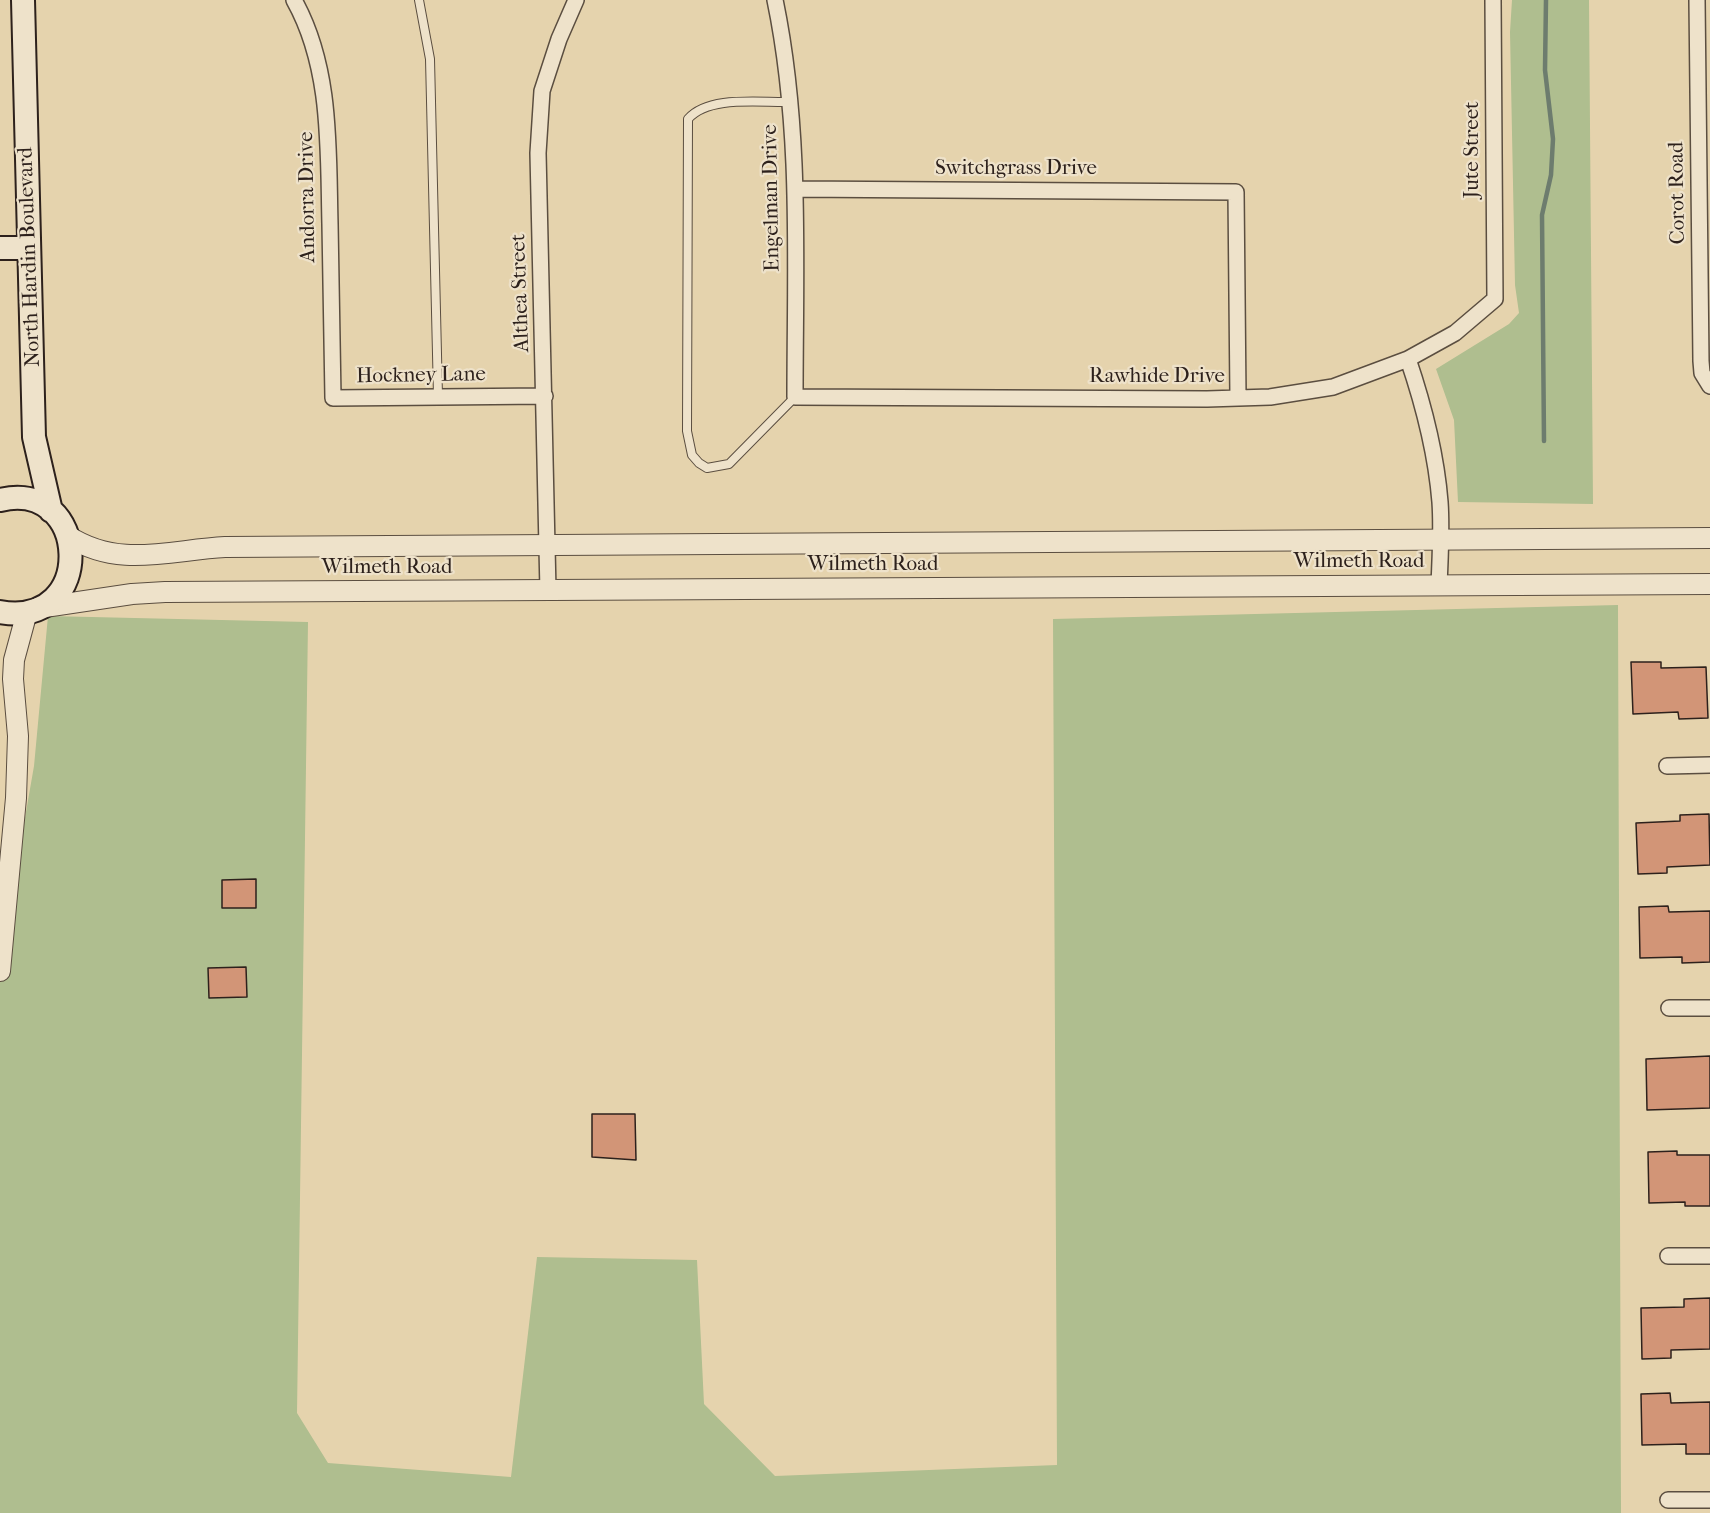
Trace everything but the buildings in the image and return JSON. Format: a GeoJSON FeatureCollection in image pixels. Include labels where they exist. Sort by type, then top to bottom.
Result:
{"type":"FeatureCollection","features":[{"type":"Feature","properties":{"kind":"main road","name":"North Hardin Boulevard"},"geometry":{"type":"LineString","coordinates":[[23,0],[34,437],[51,512]]}},
{"type":"Feature","properties":{"kind":"main road"},"geometry":{"type":"LineString","coordinates":[[0,248],[29,248]]}},
{"type":"Feature","properties":{"kind":"main road"},"geometry":{"type":"LineString","coordinates":[[0,500],[18,498],[30,500],[51,512],[68,537],[72,554],[68,578],[54,598],[33,610],[0,612]]}},
{"type":"Feature","properties":{"kind":"street","name":"Andorra Drive"},"geometry":{"type":"LineString","coordinates":[[294,0],[303,15],[320,68],[328,124],[333,398]]}},
{"type":"Feature","properties":{"kind":"street","name":"Althea Street"},"geometry":{"type":"LineString","coordinates":[[548,591],[538,153],[542,91],[559,39],[576,0]]}},
{"type":"Feature","properties":{"kind":"street","name":"Engelman Drive"},"geometry":{"type":"LineString","coordinates":[[775,0],[784,44],[791,102],[795,189],[795,397]]}},
{"type":"Feature","properties":{"kind":"street","name":"Jute Street"},"geometry":{"type":"LineString","coordinates":[[1493,0],[1495,299]]}},
{"type":"Feature","properties":{"kind":"street","name":"Corot Road"},"geometry":{"type":"LineString","coordinates":[[1697,0],[1704,186],[1701,361],[1702,374],[1709,385]]}},
{"type":"Feature","properties":{"kind":"street","name":"Switchgrass Drive"},"geometry":{"type":"LineString","coordinates":[[795,189],[1236,192],[1238,398]]}},
{"type":"Feature","properties":{"kind":"street","name":"Rawhide Drive"},"geometry":{"type":"LineString","coordinates":[[795,397],[1270,397],[1333,387],[1408,358],[1455,333],[1495,299]]}},
{"type":"Feature","properties":{"kind":"street"},"geometry":{"type":"LineString","coordinates":[[1408,358],[1426,411],[1434,454],[1440,504],[1439,586]]}},
{"type":"Feature","properties":{"kind":"street","name":"Hockney Lane"},"geometry":{"type":"LineString","coordinates":[[333,398],[545,396]]}},
{"type":"Feature","properties":{"kind":"street","name":"Wilmeth Road"},"geometry":{"type":"LineString","coordinates":[[68,537],[85,547],[116,555],[225,547],[1710,538]]}},
{"type":"Feature","properties":{"kind":"street","name":"Wilmeth Road"},"geometry":{"type":"LineString","coordinates":[[33,610],[132,594],[165,592],[1710,584]]}},
{"type":"Feature","properties":{"kind":"street"},"geometry":{"type":"LineString","coordinates":[[0,971],[16,798],[18,736],[14,670],[33,610]]}},
{"type":"Feature","properties":{"kind":"street"},"geometry":{"type":"LineString","coordinates":[[1667,766],[1710,765]]}},
{"type":"Feature","properties":{"kind":"street"},"geometry":{"type":"LineString","coordinates":[[1669,1008],[1710,1008]]}},
{"type":"Feature","properties":{"kind":"street"},"geometry":{"type":"LineString","coordinates":[[1668,1256],[1710,1256]]}},
{"type":"Feature","properties":{"kind":"street"},"geometry":{"type":"LineString","coordinates":[[1668,1500],[1710,1500]]}},
{"type":"Feature","properties":{"kind":"lane"},"geometry":{"type":"LineString","coordinates":[[419,0],[430,59],[438,396]]}},
{"type":"Feature","properties":{"kind":"lane"},"geometry":{"type":"LineString","coordinates":[[791,102],[711,104],[694,112],[688,119],[687,431],[692,455],[707,468],[729,464],[795,397]]}},
{"type":"Feature","properties":{"kind":"green space"},"geometry":{"type":"Polygon","coordinates":[[[1512,0],[1589,0],[1593,504],[1458,502],[1454,420],[1436,369],[1509,324],[1519,313],[1515,285],[1510,32],[1512,0]]]}},
{"type":"Feature","properties":{"kind":"green space"},"geometry":{"type":"Polygon","coordinates":[[[1618,605],[1621,1513],[0,1513],[0,961],[34,766],[48,616],[308,622],[297,1413],[328,1463],[511,1477],[537,1257],[697,1260],[704,1404],[775,1476],[1057,1465],[1053,619],[1618,605]]]}},
{"type":"Feature","properties":{"kind":"waterway"},"geometry":{"type":"LineString","coordinates":[[1544,441],[1542,215],[1551,175],[1553,139],[1545,70],[1546,0]]}}]}
